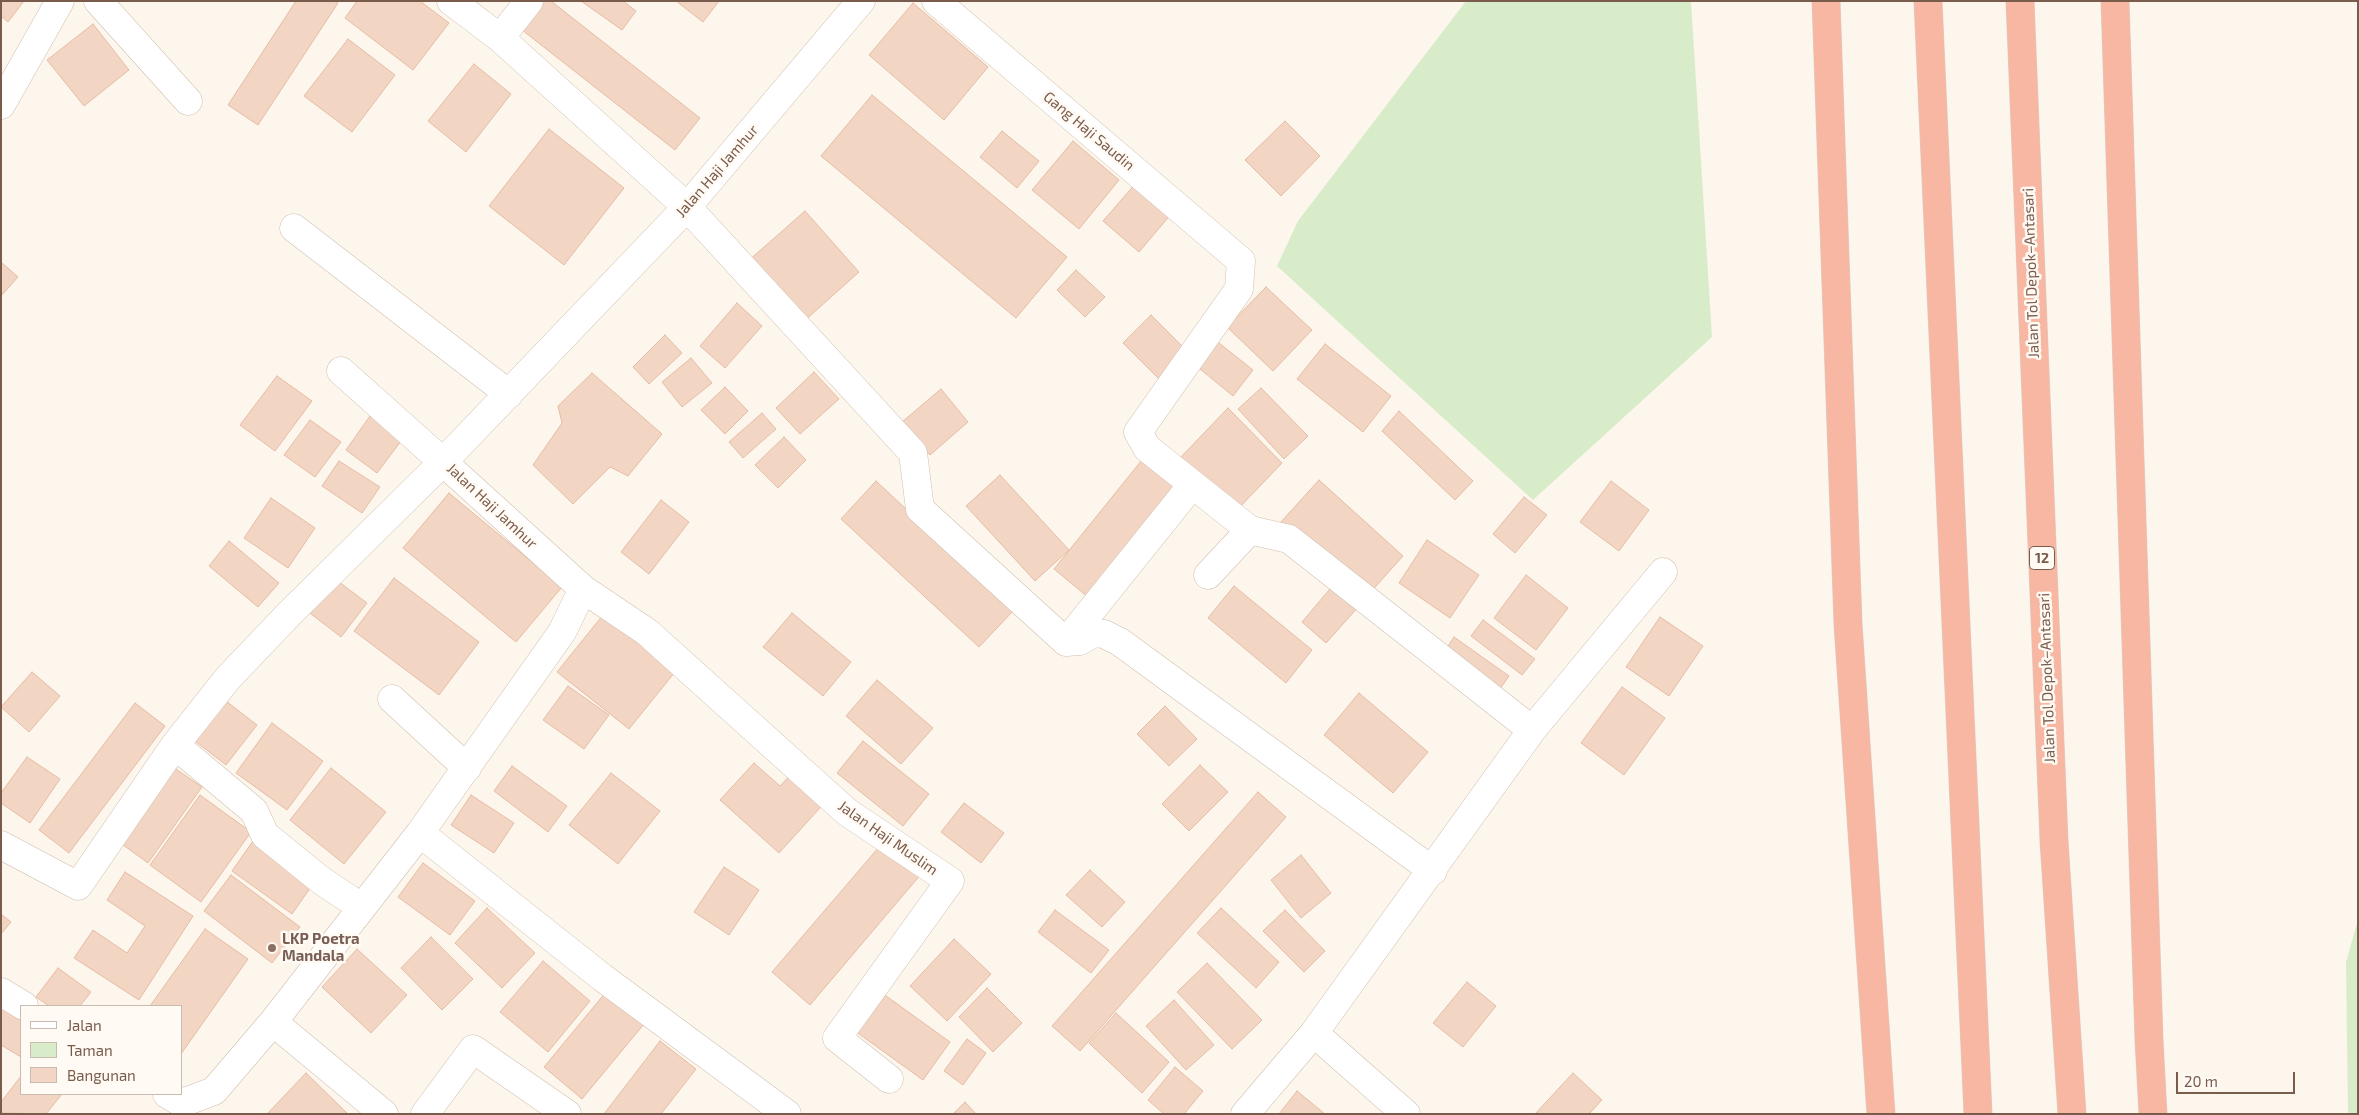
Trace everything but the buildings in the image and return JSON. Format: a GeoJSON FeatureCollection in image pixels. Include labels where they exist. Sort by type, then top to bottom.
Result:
{"type":"FeatureCollection","features":[{"type":"Feature","properties":{"kind":"highway"},"geometry":{"type":"LineString","coordinates":[[1826,1],[1848,624],[1881,1114]]}},
{"type":"Feature","properties":{"kind":"highway"},"geometry":{"type":"LineString","coordinates":[[1928,1],[1978,1114]]}},
{"type":"Feature","properties":{"kind":"highway","name":"Jalan Tol Depok–Antasari"},"geometry":{"type":"LineString","coordinates":[[2020,1],[2054,841],[2072,1114]]}},
{"type":"Feature","properties":{"kind":"highway"},"geometry":{"type":"LineString","coordinates":[[2115,1],[2148,1030],[2154,1114]]}},
{"type":"Feature","properties":{"kind":"street"},"geometry":{"type":"LineString","coordinates":[[1,105],[9,67],[60,1]]}},
{"type":"Feature","properties":{"kind":"street"},"geometry":{"type":"LineString","coordinates":[[98,1],[188,101]]}},
{"type":"Feature","properties":{"kind":"street"},"geometry":{"type":"LineString","coordinates":[[451,1],[500,38],[687,207],[913,453],[920,509],[1066,642],[1080,641],[1094,633],[1104,634],[1120,642],[1433,871]]}},
{"type":"Feature","properties":{"kind":"street"},"geometry":{"type":"LineString","coordinates":[[500,38],[529,1]]}},
{"type":"Feature","properties":{"kind":"street","name":"Jalan Haji Jamhur"},"geometry":{"type":"LineString","coordinates":[[583,589],[443,462],[687,207],[861,1]]}},
{"type":"Feature","properties":{"kind":"street","name":"Gang Haji Saudin"},"geometry":{"type":"LineString","coordinates":[[936,1],[1241,261],[1239,289],[1138,432],[1147,448],[1192,485]]}},
{"type":"Feature","properties":{"kind":"street"},"geometry":{"type":"LineString","coordinates":[[294,228],[509,394]]}},
{"type":"Feature","properties":{"kind":"street"},"geometry":{"type":"LineString","coordinates":[[1,845],[78,886],[175,745],[228,678],[271,632],[443,462],[341,371]]}},
{"type":"Feature","properties":{"kind":"street"},"geometry":{"type":"LineString","coordinates":[[1066,642],[1192,485],[1250,530],[1288,539],[1532,730]]}},
{"type":"Feature","properties":{"kind":"street"},"geometry":{"type":"LineString","coordinates":[[1208,575],[1250,530]]}},
{"type":"Feature","properties":{"kind":"street"},"geometry":{"type":"LineString","coordinates":[[1245,1114],[1314,1034],[1433,871],[1532,730],[1663,572]]}},
{"type":"Feature","properties":{"kind":"street"},"geometry":{"type":"LineString","coordinates":[[169,1095],[182,1103],[214,1091],[273,1022],[420,833],[562,632],[583,589]]}},
{"type":"Feature","properties":{"kind":"street","name":"Jalan Haji Muslim"},"geometry":{"type":"LineString","coordinates":[[583,589],[647,632],[848,812],[950,881],[837,1038],[889,1079]]}},
{"type":"Feature","properties":{"kind":"street"},"geometry":{"type":"LineString","coordinates":[[392,699],[466,768]]}},
{"type":"Feature","properties":{"kind":"street"},"geometry":{"type":"LineString","coordinates":[[175,745],[254,811],[265,835],[322,881],[361,908]]}},
{"type":"Feature","properties":{"kind":"street"},"geometry":{"type":"LineString","coordinates":[[420,833],[603,978],[787,1114]]}},
{"type":"Feature","properties":{"kind":"street"},"geometry":{"type":"LineString","coordinates":[[1,992],[22,1005]]}},
{"type":"Feature","properties":{"kind":"street"},"geometry":{"type":"LineString","coordinates":[[273,1022],[384,1114]]}},
{"type":"Feature","properties":{"kind":"street"},"geometry":{"type":"LineString","coordinates":[[1314,1034],[1406,1114]]}},
{"type":"Feature","properties":{"kind":"street"},"geometry":{"type":"LineString","coordinates":[[424,1114],[473,1049],[567,1114]]}},
{"type":"Feature","properties":{"kind":"green space"},"geometry":{"type":"Polygon","coordinates":[[[1466,1],[1691,1],[1712,337],[1533,500],[1277,266],[1298,221],[1466,1]]]}},
{"type":"Feature","properties":{"kind":"green space"},"geometry":{"type":"Polygon","coordinates":[[[2358,920],[2358,1114],[2348,1114],[2346,962],[2358,920]]]}},
{"type":"Feature","properties":{"kind":"place","name":"LKP Poetra Mandala"},"geometry":{"type":"Point","coordinates":[272,948]}}]}
